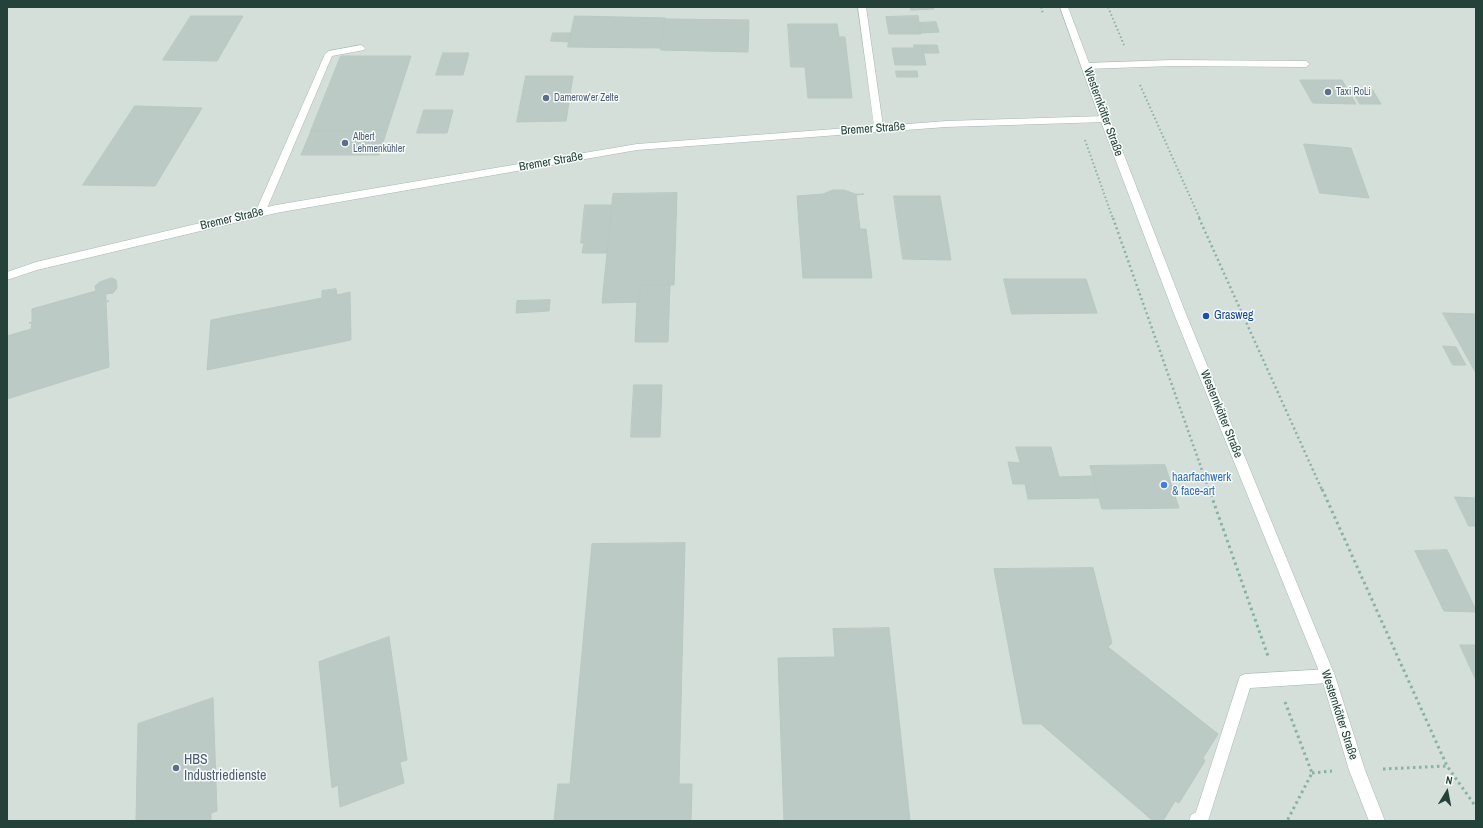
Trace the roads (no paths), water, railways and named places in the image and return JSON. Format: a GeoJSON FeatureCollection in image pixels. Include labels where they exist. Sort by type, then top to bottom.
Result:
{"type":"FeatureCollection","features":[{"type":"Feature","properties":{"kind":"street"},"geometry":{"type":"LineString","coordinates":[[862,7],[879,129]]}},
{"type":"Feature","properties":{"kind":"street","name":"Westernkötter Straße"},"geometry":{"type":"LineString","coordinates":[[1064,7],[1105,119],[1180,314],[1328,676],[1357,770],[1377,821]]}},
{"type":"Feature","properties":{"kind":"street"},"geometry":{"type":"LineString","coordinates":[[260,213],[329,54],[361,48]]}},
{"type":"Feature","properties":{"kind":"street"},"geometry":{"type":"LineString","coordinates":[[1086,66],[1172,63],[1306,64]]}},
{"type":"Feature","properties":{"kind":"street","name":"Bremer Straße"},"geometry":{"type":"LineString","coordinates":[[7,276],[36,266],[260,213],[637,147],[946,124],[1105,119]]}},
{"type":"Feature","properties":{"kind":"street"},"geometry":{"type":"LineString","coordinates":[[1197,821],[1202,817],[1245,681],[1328,676]]}},
{"type":"Feature","properties":{"kind":"place","name":"Taxi RoLi"},"geometry":{"type":"Point","coordinates":[1328,92]}},
{"type":"Feature","properties":{"kind":"place","name":"Damerow'er Zelte"},"geometry":{"type":"Point","coordinates":[546,98]}},
{"type":"Feature","properties":{"kind":"place","name":"Albert Lehmenkühler"},"geometry":{"type":"Point","coordinates":[345,143]}},
{"type":"Feature","properties":{"kind":"place","name":"Grasweg"},"geometry":{"type":"Point","coordinates":[1206,316]}},
{"type":"Feature","properties":{"kind":"place","name":"haarfachwerk & face-art"},"geometry":{"type":"Point","coordinates":[1164,485]}},
{"type":"Feature","properties":{"kind":"place","name":"HBS Industriedienste"},"geometry":{"type":"Point","coordinates":[176,768]}}]}
